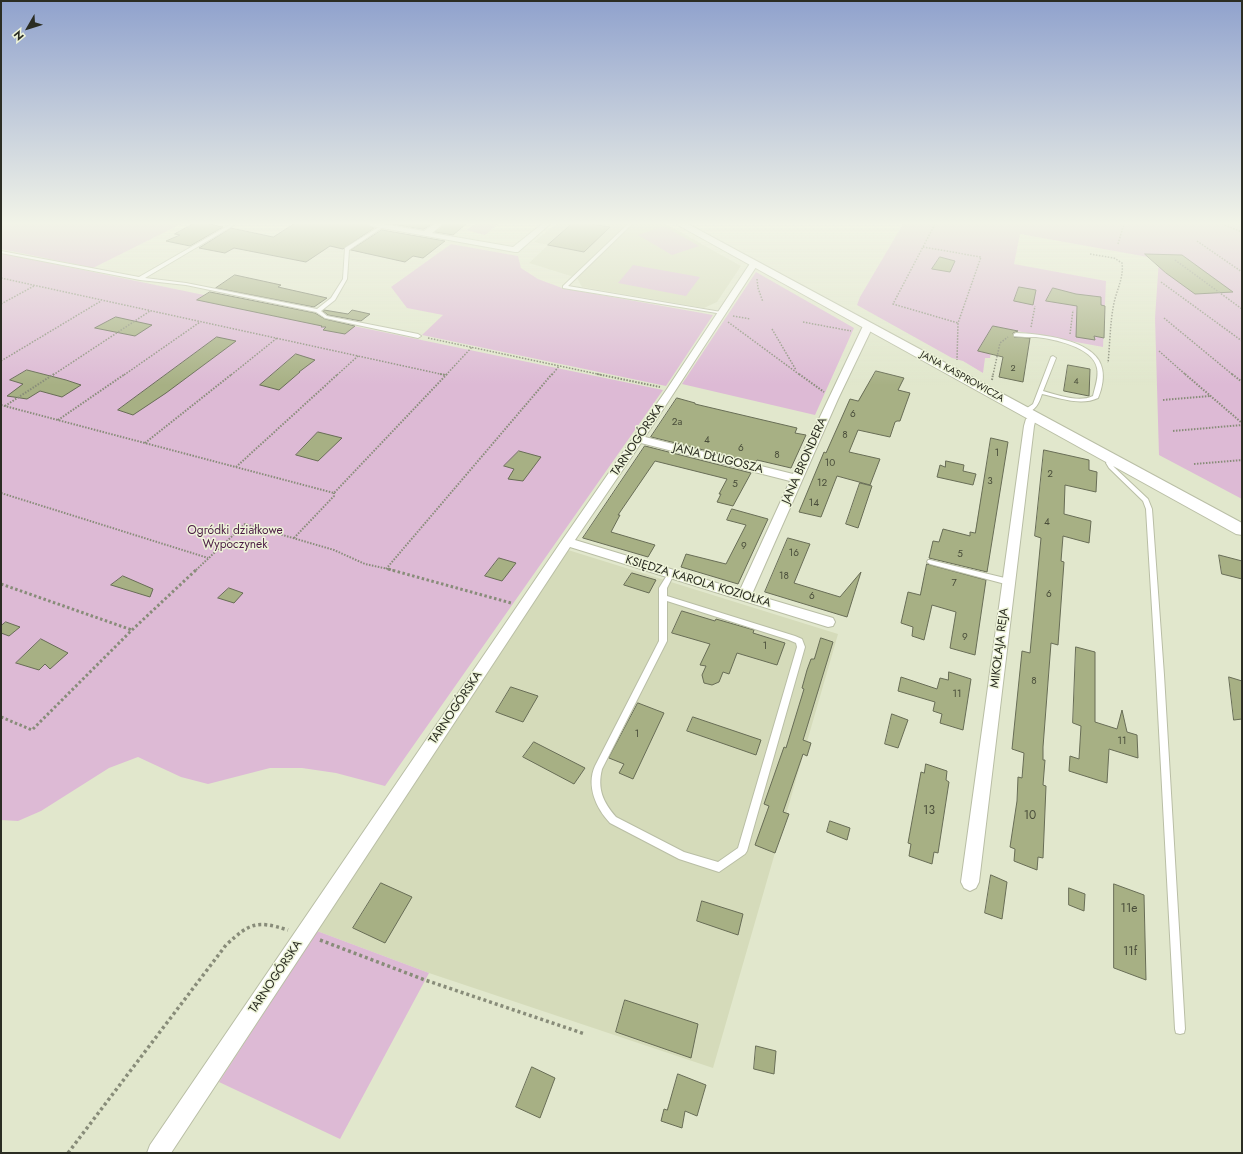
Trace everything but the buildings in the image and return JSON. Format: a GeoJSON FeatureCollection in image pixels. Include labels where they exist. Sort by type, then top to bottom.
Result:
{"type":"FeatureCollection","features":[{"type":"Feature","properties":{"kind":"street","name":"TARNOGÓRSKA"},"geometry":{"type":"LineString","coordinates":[[158,1153],[567,542],[672,390],[745,278]]}},
{"type":"Feature","properties":{"kind":"street","name":"JANA KASPROWICZA"},"geometry":{"type":"LineString","coordinates":[[778,278],[866,330],[947,368],[1242,530]]}},
{"type":"Feature","properties":{"kind":"street","name":"JANA BRONDERA"},"geometry":{"type":"LineString","coordinates":[[744,596],[833,399],[866,330]]}},
{"type":"Feature","properties":{"kind":"street","name":"MIKOŁAJA REJA"},"geometry":{"type":"LineString","coordinates":[[970,882],[1030,414]]}},
{"type":"Feature","properties":{"kind":"street","name":"JANA DŁUGOSZA"},"geometry":{"type":"LineString","coordinates":[[639,439],[797,479]]}},
{"type":"Feature","properties":{"kind":"street","name":"KSIĘDZA KAROLA KOZIOŁKA"},"geometry":{"type":"LineString","coordinates":[[567,542],[828,622]]}},
{"type":"Feature","properties":{"kind":"lane"},"geometry":{"type":"LineString","coordinates":[[140,278],[186,284],[318,311],[325,317],[418,336]]}},
{"type":"Feature","properties":{"kind":"lane"},"geometry":{"type":"LineString","coordinates":[[318,311],[333,299],[345,278]]}},
{"type":"Feature","properties":{"kind":"lane"},"geometry":{"type":"LineString","coordinates":[[574,278],[565,286],[720,314]]}},
{"type":"Feature","properties":{"kind":"lane"},"geometry":{"type":"LineString","coordinates":[[1016,335],[1030,335],[1069,343],[1088,352],[1099,363],[1100,370],[1096,397],[1093,399],[1078,399],[1040,392]]}},
{"type":"Feature","properties":{"kind":"lane"},"geometry":{"type":"LineString","coordinates":[[1030,414],[1035,405],[1053,358]]}},
{"type":"Feature","properties":{"kind":"lane"},"geometry":{"type":"LineString","coordinates":[[1111,458],[1109,463],[1112,468],[1146,500],[1149,509],[1161,683],[1180,1029]]}},
{"type":"Feature","properties":{"kind":"lane"},"geometry":{"type":"LineString","coordinates":[[930,562],[1009,582]]}},
{"type":"Feature","properties":{"kind":"lane"},"geometry":{"type":"LineString","coordinates":[[664,598],[792,638],[799,642],[801,647],[742,851],[719,867],[682,856],[614,820],[605,811],[597,793],[594,781],[598,769],[663,641],[664,598],[662,588],[671,574]]}},
{"type":"Feature","properties":{"kind":"path"},"geometry":{"type":"LineString","coordinates":[[1,278],[446,375]]}},
{"type":"Feature","properties":{"kind":"path"},"geometry":{"type":"LineString","coordinates":[[757,278],[758,288],[763,302]]}},
{"type":"Feature","properties":{"kind":"path"},"geometry":{"type":"LineString","coordinates":[[907,278],[893,304],[958,323]]}},
{"type":"Feature","properties":{"kind":"path"},"geometry":{"type":"LineString","coordinates":[[947,368],[956,363],[958,323],[974,278]]}},
{"type":"Feature","properties":{"kind":"path"},"geometry":{"type":"LineString","coordinates":[[1100,370],[1107,369],[1108,366],[1114,302],[1121,278]]}},
{"type":"Feature","properties":{"kind":"path"},"geometry":{"type":"LineString","coordinates":[[1199,278],[1242,309]]}},
{"type":"Feature","properties":{"kind":"path"},"geometry":{"type":"LineString","coordinates":[[1161,282],[1242,341]]}},
{"type":"Feature","properties":{"kind":"path"},"geometry":{"type":"LineString","coordinates":[[1,304],[35,286]]}},
{"type":"Feature","properties":{"kind":"path"},"geometry":{"type":"LineString","coordinates":[[1,361],[102,300]]}},
{"type":"Feature","properties":{"kind":"path"},"geometry":{"type":"LineString","coordinates":[[1030,335],[1035,306]]}},
{"type":"Feature","properties":{"kind":"path"},"geometry":{"type":"LineString","coordinates":[[1069,343],[1073,310]]}},
{"type":"Feature","properties":{"kind":"path"},"geometry":{"type":"LineString","coordinates":[[4,406],[150,311]]}},
{"type":"Feature","properties":{"kind":"path"},"geometry":{"type":"LineString","coordinates":[[720,314],[750,319]]}},
{"type":"Feature","properties":{"kind":"path"},"geometry":{"type":"LineString","coordinates":[[720,314],[833,399]]}},
{"type":"Feature","properties":{"kind":"path"},"geometry":{"type":"LineString","coordinates":[[1164,318],[1242,382]]}},
{"type":"Feature","properties":{"kind":"path"},"geometry":{"type":"LineString","coordinates":[[58,420],[200,322]]}},
{"type":"Feature","properties":{"kind":"path"},"geometry":{"type":"LineString","coordinates":[[803,322],[866,330]]}},
{"type":"Feature","properties":{"kind":"path"},"geometry":{"type":"LineString","coordinates":[[772,329],[797,372]]}},
{"type":"Feature","properties":{"kind":"path"},"geometry":{"type":"LineString","coordinates":[[984,389],[992,383],[1000,343],[1008,337],[1016,335]]}},
{"type":"Feature","properties":{"kind":"path"},"geometry":{"type":"LineString","coordinates":[[418,336],[672,390]]}},
{"type":"Feature","properties":{"kind":"path"},"geometry":{"type":"LineString","coordinates":[[145,443],[277,338]]}},
{"type":"Feature","properties":{"kind":"path"},"geometry":{"type":"LineString","coordinates":[[294,538],[334,496],[334,493],[472,347]]}},
{"type":"Feature","properties":{"kind":"path"},"geometry":{"type":"LineString","coordinates":[[1159,351],[1242,424]]}},
{"type":"Feature","properties":{"kind":"path"},"geometry":{"type":"LineString","coordinates":[[236,467],[358,356]]}},
{"type":"Feature","properties":{"kind":"path"},"geometry":{"type":"LineString","coordinates":[[386,569],[559,366]]}},
{"type":"Feature","properties":{"kind":"path"},"geometry":{"type":"LineString","coordinates":[[1163,400],[1211,396]]}},
{"type":"Feature","properties":{"kind":"path"},"geometry":{"type":"LineString","coordinates":[[1,405],[334,493]]}},
{"type":"Feature","properties":{"kind":"path"},"geometry":{"type":"LineString","coordinates":[[1173,432],[1242,424]]}},
{"type":"Feature","properties":{"kind":"path"},"geometry":{"type":"LineString","coordinates":[[1194,464],[1242,460]]}},
{"type":"Feature","properties":{"kind":"path"},"geometry":{"type":"LineString","coordinates":[[1,493],[208,558]]}},
{"type":"Feature","properties":{"kind":"path"},"geometry":{"type":"LineString","coordinates":[[1,717],[32,730],[132,630],[245,524],[334,550],[365,564],[409,574],[524,606]]}},
{"type":"Feature","properties":{"kind":"path"},"geometry":{"type":"LineString","coordinates":[[1,584],[132,630]]}},
{"type":"Feature","properties":{"kind":"path"},"geometry":{"type":"LineString","coordinates":[[68,1153],[226,944],[243,929],[259,923],[273,925],[305,935],[425,980],[585,1034]]}},
{"type":"Feature","properties":{"kind":"shaded area"},"geometry":{"type":"Polygon","coordinates":[[[577,278],[733,278],[717,302],[704,308],[582,287],[577,278]]]}},
{"type":"Feature","properties":{"kind":"shaded area"},"geometry":{"type":"Polygon","coordinates":[[[568,550],[838,634],[713,1068],[429,973],[317,931],[568,550]]]}},
{"type":"Feature","properties":{"kind":"green space","name":"Ogródki działkowe Wypoczynek"},"geometry":{"type":"Polygon","coordinates":[[[1,278],[121,278],[663,390],[385,786],[336,773],[302,768],[270,768],[208,784],[181,777],[138,757],[109,768],[41,811],[18,821],[1,820],[1,278]]]}},
{"type":"Feature","properties":{"kind":"green space"},"geometry":{"type":"Polygon","coordinates":[[[404,278],[536,278],[562,288],[713,315],[666,386],[422,335],[443,315],[407,308],[391,287],[404,278]]]}},
{"type":"Feature","properties":{"kind":"green space"},"geometry":{"type":"Polygon","coordinates":[[[622,278],[699,278],[686,296],[618,283],[622,278]]]}},
{"type":"Feature","properties":{"kind":"green space"},"geometry":{"type":"Polygon","coordinates":[[[752,278],[766,278],[854,328],[815,415],[682,384],[752,278]]]}},
{"type":"Feature","properties":{"kind":"green space"},"geometry":{"type":"Polygon","coordinates":[[[871,278],[1089,278],[1106,281],[1103,347],[995,327],[990,358],[985,358],[983,373],[963,361],[952,358],[857,305],[871,278]]]}},
{"type":"Feature","properties":{"kind":"green space"},"geometry":{"type":"Polygon","coordinates":[[[1158,278],[1242,278],[1242,499],[1159,455],[1155,318],[1158,278]]]}},
{"type":"Feature","properties":{"kind":"green space"},"geometry":{"type":"Polygon","coordinates":[[[317,931],[429,973],[340,1139],[219,1082],[317,931]]]}}]}
